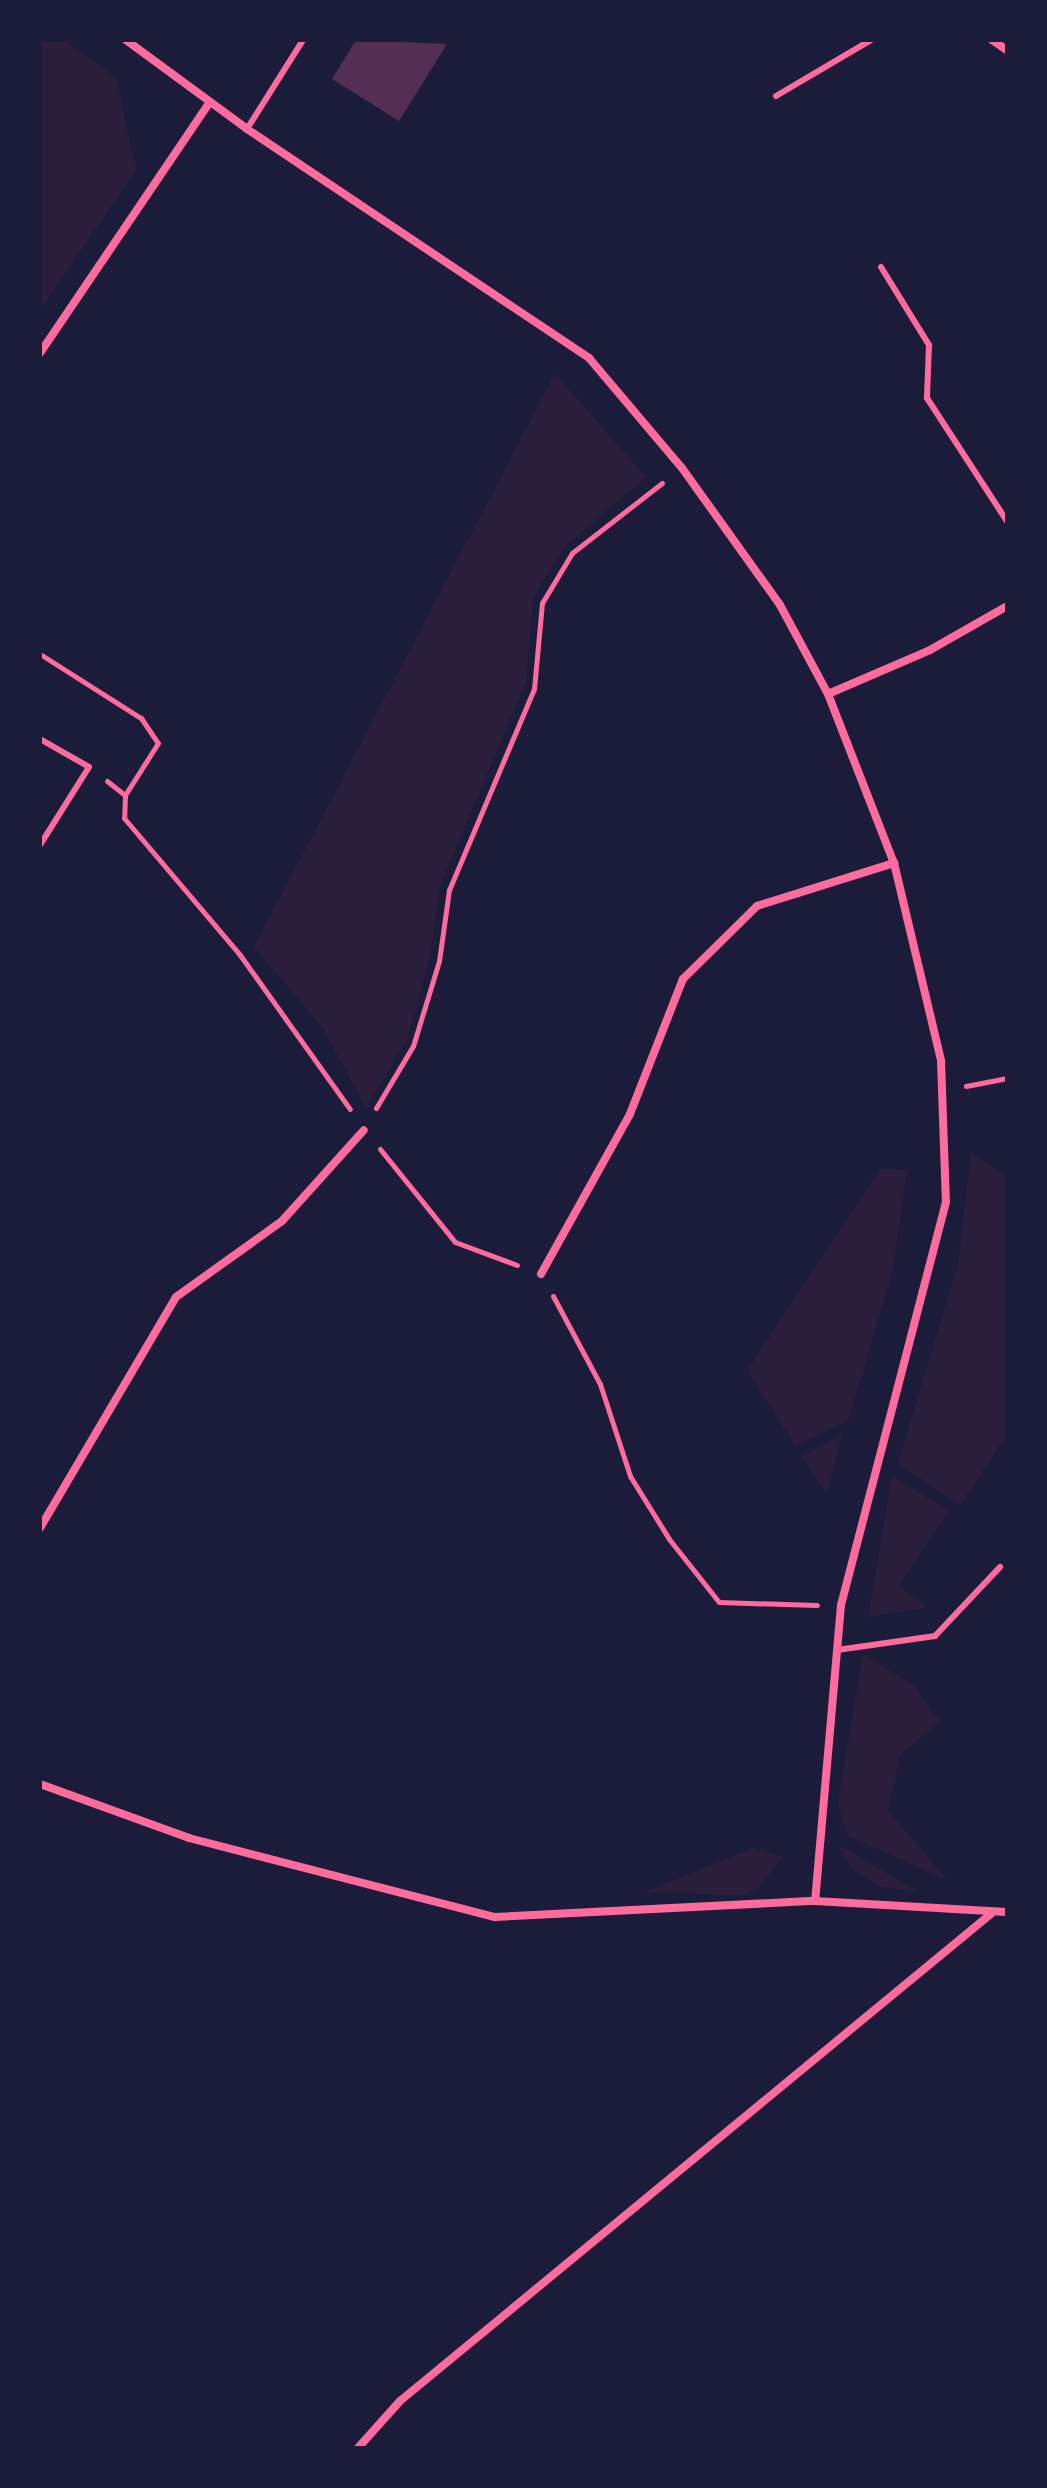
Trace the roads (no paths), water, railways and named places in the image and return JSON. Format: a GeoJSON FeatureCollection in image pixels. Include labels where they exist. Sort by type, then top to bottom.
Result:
{"type":"FeatureCollection","features":[{"type":"Feature","properties":{"kind":"street"},"geometry":{"type":"LineString","coordinates":[[126,40],[247,129],[589,358],[682,468],[780,605],[828,694],[894,863],[941,1061],[946,1202],[841,1605],[815,1901]]}},
{"type":"Feature","properties":{"kind":"street"},"geometry":{"type":"LineString","coordinates":[[992,40],[1007,50]]}},
{"type":"Feature","properties":{"kind":"street"},"geometry":{"type":"LineString","coordinates":[[40,353],[210,102]]}},
{"type":"Feature","properties":{"kind":"street"},"geometry":{"type":"LineString","coordinates":[[828,694],[930,650],[1007,606]]}},
{"type":"Feature","properties":{"kind":"street"},"geometry":{"type":"LineString","coordinates":[[541,1274],[630,1114],[683,979],[757,906],[894,863]]}},
{"type":"Feature","properties":{"kind":"street"},"geometry":{"type":"LineString","coordinates":[[40,1528],[176,1297],[282,1221],[364,1130]]}},
{"type":"Feature","properties":{"kind":"street"},"geometry":{"type":"LineString","coordinates":[[40,1784],[189,1838],[495,1917],[815,1901],[1007,1912]]}},
{"type":"Feature","properties":{"kind":"street"},"geometry":{"type":"LineString","coordinates":[[358,2448],[400,2401],[993,1912]]}},
{"type":"Feature","properties":{"kind":"lane"},"geometry":{"type":"LineString","coordinates":[[247,129],[303,40]]}},
{"type":"Feature","properties":{"kind":"lane"},"geometry":{"type":"LineString","coordinates":[[776,96],[871,40]]}},
{"type":"Feature","properties":{"kind":"lane"},"geometry":{"type":"LineString","coordinates":[[881,267],[929,345],[927,398],[1007,521]]}},
{"type":"Feature","properties":{"kind":"lane"},"geometry":{"type":"LineString","coordinates":[[40,739],[89,767],[40,845]]}},
{"type":"Feature","properties":{"kind":"lane"},"geometry":{"type":"LineString","coordinates":[[837,1650],[935,1636],[1000,1567]]}}]}
